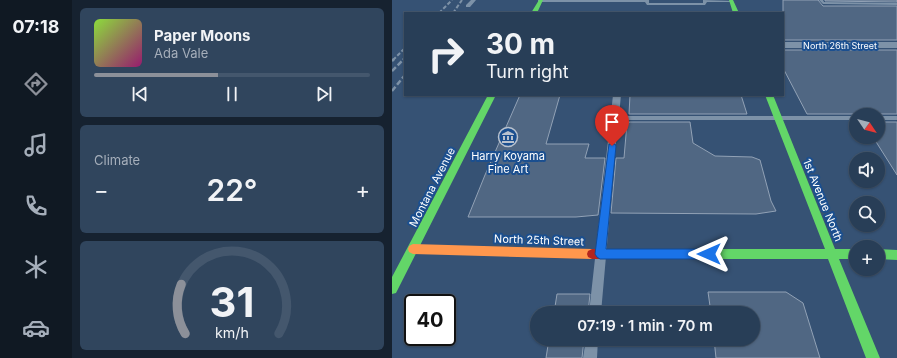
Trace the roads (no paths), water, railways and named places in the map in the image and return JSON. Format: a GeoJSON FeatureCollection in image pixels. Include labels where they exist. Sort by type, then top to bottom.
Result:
{"type":"FeatureCollection","features":[{"type":"Feature","properties":{"kind":"main road"},"geometry":{"type":"LineString","coordinates":[[534,12],[540,0]]}},
{"type":"Feature","properties":{"kind":"main road"},"geometry":{"type":"LineString","coordinates":[[731,1],[736,12]]}},
{"type":"Feature","properties":{"kind":"main road","name":"Montana Avenue"},"geometry":{"type":"LineString","coordinates":[[392,289],[491,96]]}},
{"type":"Feature","properties":{"kind":"main road","name":"1st Avenue North"},"geometry":{"type":"LineString","coordinates":[[769,96],[873,358]]}},
{"type":"Feature","properties":{"kind":"main road","name":"North 25th Street"},"geometry":{"type":"LineString","coordinates":[[413,249],[600,254],[849,254]]}},
{"type":"Feature","properties":{"kind":"main road"},"geometry":{"type":"LineString","coordinates":[[885,254],[897,255]]}},
{"type":"Feature","properties":{"kind":"street","name":"North 26th Street"},"geometry":{"type":"LineString","coordinates":[[784,45],[897,45]]}},
{"type":"Feature","properties":{"kind":"lane"},"geometry":{"type":"LineString","coordinates":[[468,6],[474,0]]}},
{"type":"Feature","properties":{"kind":"lane"},"geometry":{"type":"LineString","coordinates":[[540,0],[647,0],[648,4],[705,4],[704,1],[731,1]]}},
{"type":"Feature","properties":{"kind":"lane"},"geometry":{"type":"LineString","coordinates":[[821,0],[823,2],[897,4]]}},
{"type":"Feature","properties":{"kind":"lane"},"geometry":{"type":"LineString","coordinates":[[596,306],[616,96]]}},
{"type":"Feature","properties":{"kind":"lane"},"geometry":{"type":"LineString","coordinates":[[615,118],[849,118]]}},
{"type":"Feature","properties":{"kind":"lane"},"geometry":{"type":"LineString","coordinates":[[885,118],[897,118]]}},
{"type":"Feature","properties":{"kind":"lane"},"geometry":{"type":"LineString","coordinates":[[590,358],[591,346]]}},
{"type":"Feature","properties":{"kind":"railway"},"geometry":{"type":"LineString","coordinates":[[440,12],[452,0]]}},
{"type":"Feature","properties":{"kind":"railway"},"geometry":{"type":"LineString","coordinates":[[454,12],[462,0]]}},
{"type":"Feature","properties":{"kind":"railway"},"geometry":{"type":"LineString","coordinates":[[392,61],[404,49]]}},
{"type":"Feature","properties":{"kind":"railway"},"geometry":{"type":"LineString","coordinates":[[392,71],[403,60]]}},
{"type":"Feature","properties":{"kind":"railway"},"geometry":{"type":"LineString","coordinates":[[392,91],[404,76]]}},
{"type":"Feature","properties":{"kind":"place","name":"Harry Koyama Fine Art"},"geometry":{"type":"Point","coordinates":[508,137]}}]}
